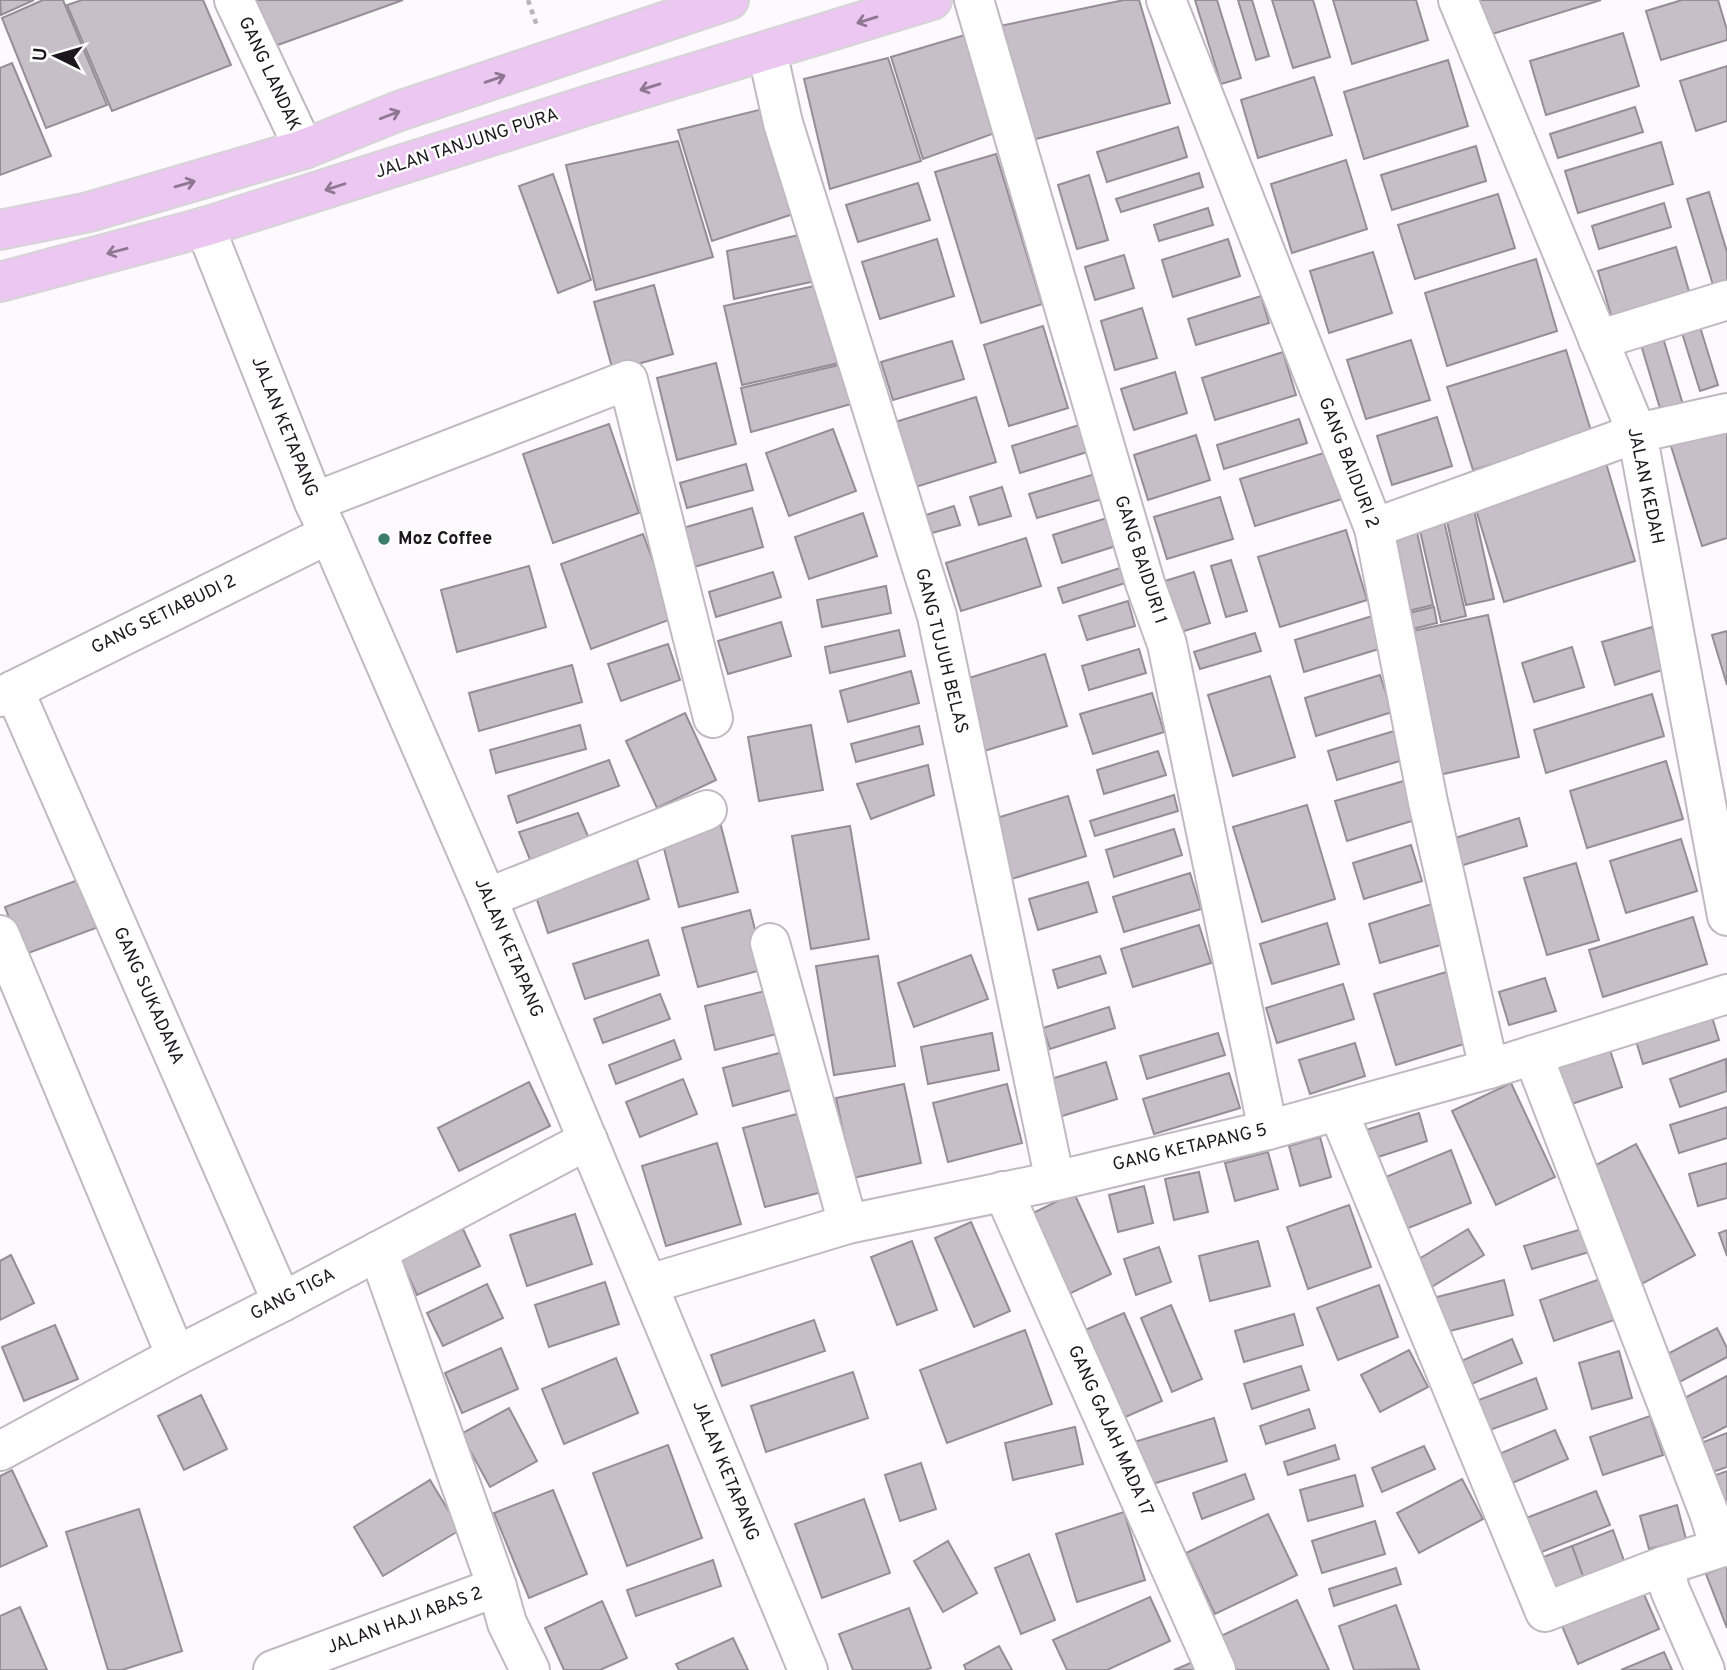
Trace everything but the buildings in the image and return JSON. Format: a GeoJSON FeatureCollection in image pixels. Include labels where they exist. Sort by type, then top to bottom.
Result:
{"type":"FeatureCollection","features":[{"type":"Feature","properties":{"kind":"highway"},"geometry":{"type":"LineString","coordinates":[[0,230],[89,212],[304,149],[430,100],[729,0]]}},
{"type":"Feature","properties":{"kind":"highway","name":"JALAN TANJUNG PURA"},"geometry":{"type":"LineString","coordinates":[[0,282],[205,227],[932,0]]}},
{"type":"Feature","properties":{"kind":"highway"},"geometry":{"type":"LineString","coordinates":[[430,100],[447,151]]}},
{"type":"Feature","properties":{"kind":"street","name":"GANG LANDAK"},"geometry":{"type":"LineString","coordinates":[[234,0],[304,149]]}},
{"type":"Feature","properties":{"kind":"street","name":"GANG BAIDURI 1"},"geometry":{"type":"LineString","coordinates":[[974,0],[1145,583],[1167,644],[1268,1130]]}},
{"type":"Feature","properties":{"kind":"street","name":"GANG BAIDURI 2"},"geometry":{"type":"LineString","coordinates":[[1166,0],[1374,528],[1428,802],[1489,1069]]}},
{"type":"Feature","properties":{"kind":"street","name":"JALAN KEDAH"},"geometry":{"type":"LineString","coordinates":[[1458,0],[1637,433],[1727,916]]}},
{"type":"Feature","properties":{"kind":"street","name":"GANG TUJUH BELAS"},"geometry":{"type":"LineString","coordinates":[[767,51],[783,123],[937,616],[1055,1181]]}},
{"type":"Feature","properties":{"kind":"street","name":"JALAN KETAPANG"},"geometry":{"type":"LineString","coordinates":[[205,227],[322,518],[487,898],[808,1670]]}},
{"type":"Feature","properties":{"kind":"street"},"geometry":{"type":"LineString","coordinates":[[1598,340],[1727,300]]}},
{"type":"Feature","properties":{"kind":"street","name":"GANG SETIABUDI 2"},"geometry":{"type":"LineString","coordinates":[[7,694],[322,518],[628,380],[713,718]]}},
{"type":"Feature","properties":{"kind":"street"},"geometry":{"type":"LineString","coordinates":[[1374,528],[1637,433],[1727,413]]}},
{"type":"Feature","properties":{"kind":"street","name":"GANG SUKADANA"},"geometry":{"type":"LineString","coordinates":[[7,694],[282,1302]]}},
{"type":"Feature","properties":{"kind":"street"},"geometry":{"type":"LineString","coordinates":[[487,898],[707,810]]}},
{"type":"Feature","properties":{"kind":"street"},"geometry":{"type":"LineString","coordinates":[[0,935],[176,1356]]}},
{"type":"Feature","properties":{"kind":"street"},"geometry":{"type":"LineString","coordinates":[[770,943],[848,1224]]}},
{"type":"Feature","properties":{"kind":"street","name":"GANG KETAPANG 5"},"geometry":{"type":"LineString","coordinates":[[649,1284],[848,1224],[1055,1181],[1268,1130],[1489,1069],[1727,994]]}},
{"type":"Feature","properties":{"kind":"street"},"geometry":{"type":"LineString","coordinates":[[1338,1111],[1545,1612],[1664,1566],[1720,1548],[1709,1513],[1533,1055]]}},
{"type":"Feature","properties":{"kind":"street","name":"GANG TIGA"},"geometry":{"type":"LineString","coordinates":[[4,1439],[282,1302],[587,1140]]}},
{"type":"Feature","properties":{"kind":"street","name":"GANG GAJAH MADA 17"},"geometry":{"type":"LineString","coordinates":[[1003,1191],[1216,1670]]}},
{"type":"Feature","properties":{"kind":"street"},"geometry":{"type":"LineString","coordinates":[[378,1251],[508,1623],[530,1670]]}},
{"type":"Feature","properties":{"kind":"street"},"geometry":{"type":"LineString","coordinates":[[1664,1566],[1670,1591],[1705,1670]]}},
{"type":"Feature","properties":{"kind":"street","name":"JALAN HAJI ABAS 2"},"geometry":{"type":"LineString","coordinates":[[274,1670],[497,1587]]}},
{"type":"Feature","properties":{"kind":"place","name":"Moz Coffee"},"geometry":{"type":"Point","coordinates":[384,539]}}]}
